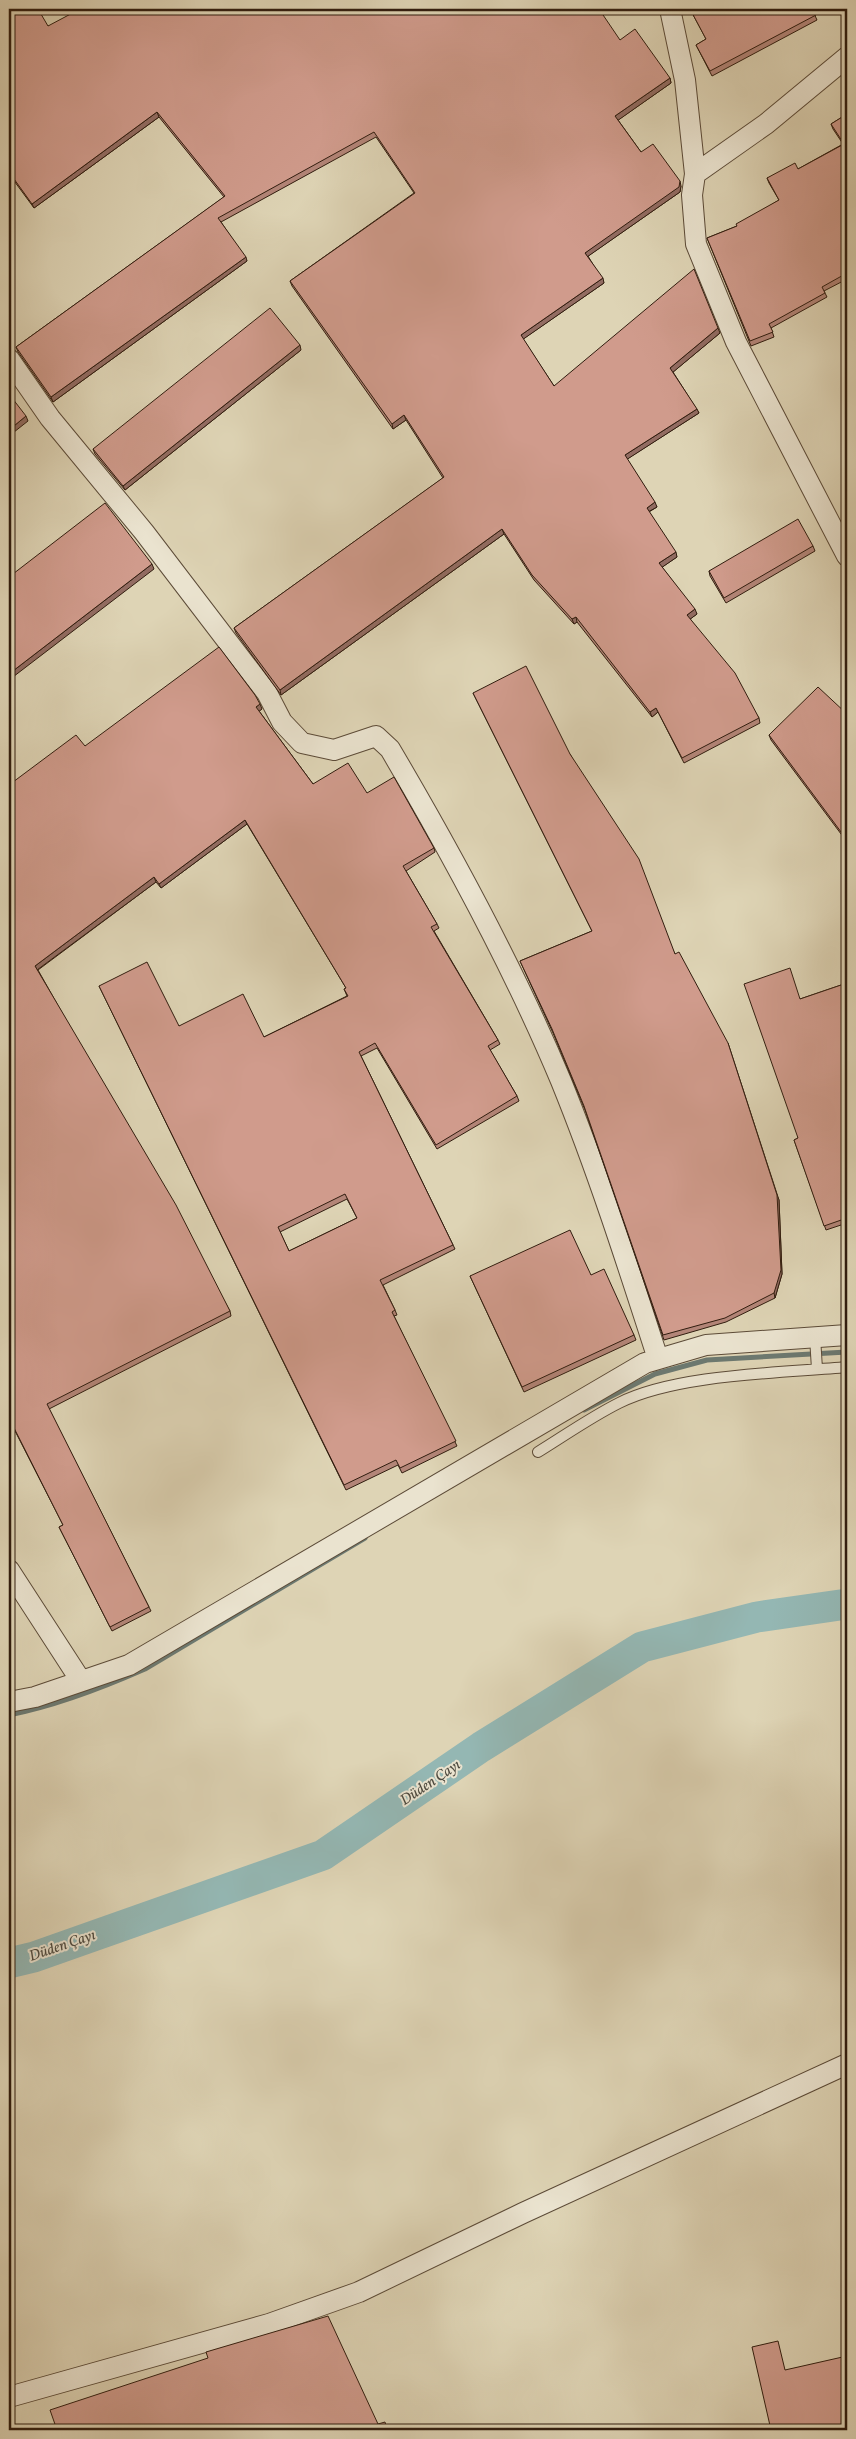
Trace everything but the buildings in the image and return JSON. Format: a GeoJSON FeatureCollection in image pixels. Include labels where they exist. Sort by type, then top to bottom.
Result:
{"type":"FeatureCollection","features":[{"type":"Feature","properties":{"kind":"street"},"geometry":{"type":"LineString","coordinates":[[670,9],[685,80],[695,174],[692,196],[696,244],[736,342],[847,556]]}},
{"type":"Feature","properties":{"kind":"street"},"geometry":{"type":"LineString","coordinates":[[695,174],[766,124],[847,56]]}},
{"type":"Feature","properties":{"kind":"street"},"geometry":{"type":"LineString","coordinates":[[9,359],[50,418],[144,532],[267,693],[282,722],[302,743],[334,750],[376,736],[390,749],[449,849],[521,991],[557,1073],[615,1227],[658,1359]]}},
{"type":"Feature","properties":{"kind":"street"},"geometry":{"type":"LineString","coordinates":[[9,1702],[35,1697],[129,1665],[645,1363],[706,1345],[847,1335]]}},
{"type":"Feature","properties":{"kind":"street"},"geometry":{"type":"LineString","coordinates":[[9,1570],[81,1681]]}},
{"type":"Feature","properties":{"kind":"street"},"geometry":{"type":"LineString","coordinates":[[9,2397],[269,2324],[359,2292],[522,2213],[847,2064]]}},
{"type":"Feature","properties":{"kind":"lane"},"geometry":{"type":"LineString","coordinates":[[815,1338],[816,1364]]}},
{"type":"Feature","properties":{"kind":"lane"},"geometry":{"type":"LineString","coordinates":[[538,1452],[620,1402],[656,1390],[704,1380],[816,1364],[847,1366]]}},
{"type":"Feature","properties":{"kind":"waterway"},"geometry":{"type":"LineString","coordinates":[[584,1410],[655,1374],[707,1360],[847,1352]]}},
{"type":"Feature","properties":{"kind":"waterway"},"geometry":{"type":"LineString","coordinates":[[9,1715],[44,1707],[78,1696],[145,1669],[365,1538]]}},
{"type":"Feature","properties":{"kind":"waterway","name":"Düden Çayı"},"geometry":{"type":"LineString","coordinates":[[9,1963],[34,1957],[323,1855],[481,1747],[642,1647],[757,1617],[847,1604]]}}]}
